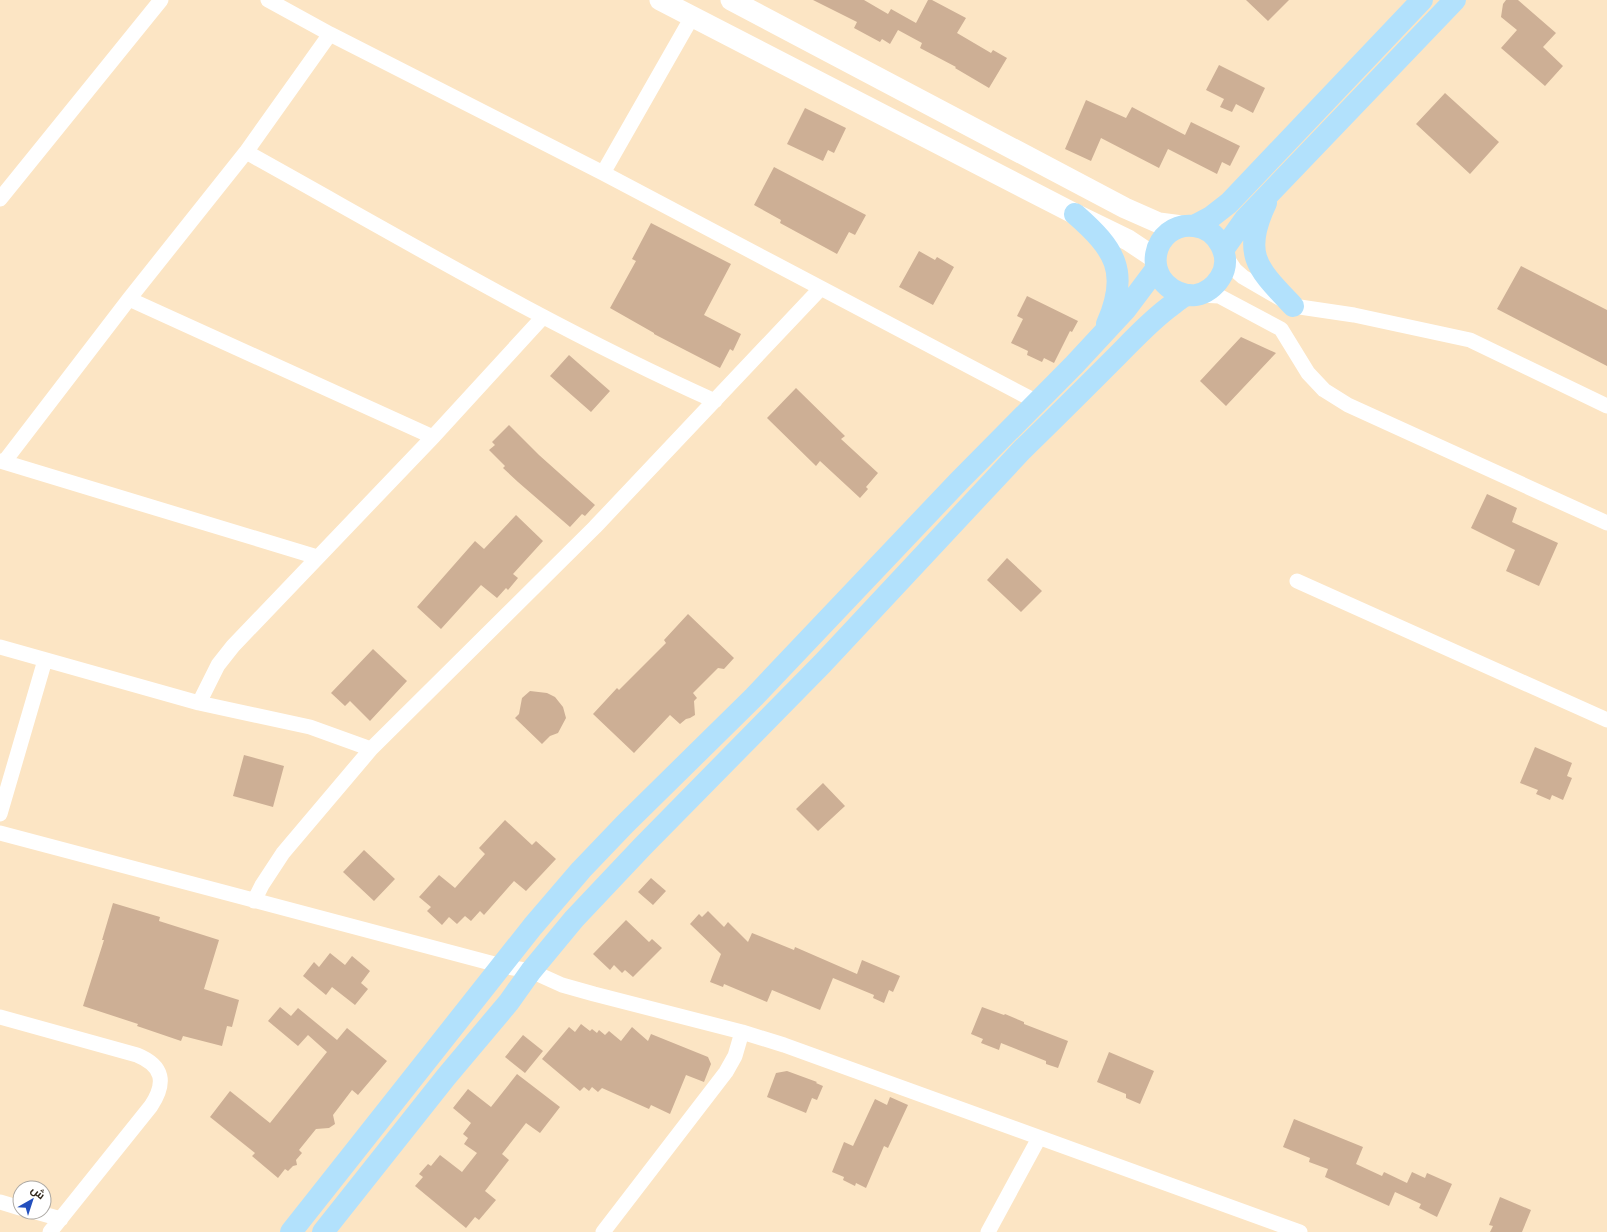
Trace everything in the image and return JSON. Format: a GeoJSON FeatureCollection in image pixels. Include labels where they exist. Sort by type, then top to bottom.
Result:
{"type":"FeatureCollection","features":[{"type":"Feature","properties":{"kind":"main road"},"geometry":{"type":"LineString","coordinates":[[660,0],[1128,240],[1156,263]]}},
{"type":"Feature","properties":{"kind":"main road"},"geometry":{"type":"LineString","coordinates":[[323,1232],[446,1077],[509,1002],[531,971],[574,919],[643,846],[822,664],[1022,450],[1149,325],[1172,305],[1191,295],[1207,291],[1215,285],[1222,276],[1225,266],[1224,253],[1221,244],[1214,235],[1205,229],[1159,223],[1125,208],[731,0]]}},
{"type":"Feature","properties":{"kind":"main road"},"geometry":{"type":"LineString","coordinates":[[1191,295],[1176,292],[1167,287],[1160,278],[1156,263],[1158,247],[1164,238],[1172,230],[1212,217],[1229,203],[1422,0]]}},
{"type":"Feature","properties":{"kind":"main road"},"geometry":{"type":"LineString","coordinates":[[1224,253],[1245,219],[1455,0]]}},
{"type":"Feature","properties":{"kind":"main road"},"geometry":{"type":"LineString","coordinates":[[1273,190],[1257,221],[1254,239],[1255,258],[1264,275],[1293,306]]}},
{"type":"Feature","properties":{"kind":"main road"},"geometry":{"type":"LineString","coordinates":[[1075,214],[1103,240],[1114,260],[1117,270],[1117,292],[1112,313],[1102,335]]}},
{"type":"Feature","properties":{"kind":"main road"},"geometry":{"type":"LineString","coordinates":[[291,1232],[557,897],[605,844],[760,691],[870,574],[1102,335],[1131,303],[1156,263]]}},
{"type":"Feature","properties":{"kind":"street"},"geometry":{"type":"LineString","coordinates":[[0,199],[161,0]]}},
{"type":"Feature","properties":{"kind":"street"},"geometry":{"type":"LineString","coordinates":[[268,0],[330,34],[603,173],[1037,402]]}},
{"type":"Feature","properties":{"kind":"street"},"geometry":{"type":"LineString","coordinates":[[603,173],[692,17]]}},
{"type":"Feature","properties":{"kind":"street"},"geometry":{"type":"LineString","coordinates":[[317,557],[2,462],[246,152],[330,34]]}},
{"type":"Feature","properties":{"kind":"street"},"geometry":{"type":"LineString","coordinates":[[246,152],[543,317],[660,376],[715,401]]}},
{"type":"Feature","properties":{"kind":"street"},"geometry":{"type":"LineString","coordinates":[[1224,253],[1235,270],[1243,277],[1293,306],[1354,315],[1470,340],[1607,406]]}},
{"type":"Feature","properties":{"kind":"street"},"geometry":{"type":"LineString","coordinates":[[254,901],[262,885],[283,853],[371,749],[595,527],[821,288]]}},
{"type":"Feature","properties":{"kind":"street"},"geometry":{"type":"LineString","coordinates":[[1191,295],[1219,296],[1281,329],[1308,372],[1324,390],[1348,405],[1607,523]]}},
{"type":"Feature","properties":{"kind":"street"},"geometry":{"type":"LineString","coordinates":[[129,300],[433,437]]}},
{"type":"Feature","properties":{"kind":"street"},"geometry":{"type":"LineString","coordinates":[[1281,329],[1293,306]]}},
{"type":"Feature","properties":{"kind":"street"},"geometry":{"type":"LineString","coordinates":[[198,702],[218,665],[233,646],[433,437],[543,317]]}},
{"type":"Feature","properties":{"kind":"street"},"geometry":{"type":"LineString","coordinates":[[1297,581],[1607,720]]}},
{"type":"Feature","properties":{"kind":"street"},"geometry":{"type":"LineString","coordinates":[[0,647],[198,702],[310,727],[371,749]]}},
{"type":"Feature","properties":{"kind":"street"},"geometry":{"type":"LineString","coordinates":[[0,814],[45,660]]}},
{"type":"Feature","properties":{"kind":"street"},"geometry":{"type":"LineString","coordinates":[[0,833],[502,966],[531,971],[562,985],[742,1032],[784,1045],[1300,1232]]}},
{"type":"Feature","properties":{"kind":"street"},"geometry":{"type":"LineString","coordinates":[[0,1017],[137,1055],[154,1065],[161,1080],[159,1091],[151,1106],[50,1232]]}},
{"type":"Feature","properties":{"kind":"street"},"geometry":{"type":"LineString","coordinates":[[603,1232],[726,1072],[736,1056],[742,1032]]}},
{"type":"Feature","properties":{"kind":"street"},"geometry":{"type":"LineString","coordinates":[[988,1232],[1039,1138]]}},
{"type":"Feature","properties":{"kind":"street"},"geometry":{"type":"LineString","coordinates":[[0,1202],[12,1206]]}},
{"type":"Feature","properties":{"kind":"street"},"geometry":{"type":"LineString","coordinates":[[52,1216],[61,1219]]}},
{"type":"Feature","properties":{"kind":"building"},"geometry":{"type":"Polygon","coordinates":[[[813,0],[864,0],[888,14],[891,9],[916,23],[928,0],[932,0],[966,18],[957,33],[991,53],[993,50],[1007,58],[989,88],[955,68],[956,67],[920,48],[922,43],[898,30],[890,44],[882,39],[880,42],[854,28],[857,22],[813,0]]]}},
{"type":"Feature","properties":{"kind":"building"},"geometry":{"type":"Polygon","coordinates":[[[1246,0],[1289,0],[1268,21],[1246,0]]]}},
{"type":"Feature","properties":{"kind":"building"},"geometry":{"type":"Polygon","coordinates":[[[1506,0],[1518,0],[1556,33],[1543,47],[1563,66],[1545,86],[1501,48],[1517,30],[1501,17],[1503,4],[1506,0]]]}},
{"type":"Feature","properties":{"kind":"building"},"geometry":{"type":"Polygon","coordinates":[[[1219,65],[1265,88],[1253,113],[1236,104],[1232,112],[1220,107],[1224,99],[1206,90],[1219,65]]]}},
{"type":"Feature","properties":{"kind":"building"},"geometry":{"type":"Polygon","coordinates":[[[1445,93],[1499,142],[1470,174],[1416,124],[1445,93]]]}},
{"type":"Feature","properties":{"kind":"building"},"geometry":{"type":"Polygon","coordinates":[[[1086,100],[1126,118],[1132,107],[1185,135],[1191,122],[1240,146],[1230,166],[1222,162],[1217,174],[1168,149],[1159,168],[1101,138],[1091,161],[1065,149],[1086,100]]]}},
{"type":"Feature","properties":{"kind":"building"},"geometry":{"type":"Polygon","coordinates":[[[805,108],[846,128],[834,153],[828,150],[823,161],[787,144],[805,108]]]}},
{"type":"Feature","properties":{"kind":"building"},"geometry":{"type":"Polygon","coordinates":[[[774,167],[866,215],[855,235],[849,232],[837,254],[780,223],[781,220],[754,205],[774,167]]]}},
{"type":"Feature","properties":{"kind":"building"},"geometry":{"type":"Polygon","coordinates":[[[651,223],[731,264],[704,315],[741,334],[733,351],[730,349],[720,368],[654,334],[610,308],[636,261],[632,259],[651,223]]]}},
{"type":"Feature","properties":{"kind":"building"},"geometry":{"type":"Polygon","coordinates":[[[919,251],[935,260],[937,257],[954,267],[933,305],[899,287],[919,251]]]}},
{"type":"Feature","properties":{"kind":"building"},"geometry":{"type":"Polygon","coordinates":[[[1521,266],[1607,310],[1607,366],[1497,309],[1521,266]]]}},
{"type":"Feature","properties":{"kind":"building"},"geometry":{"type":"Polygon","coordinates":[[[1027,296],[1078,321],[1072,332],[1070,331],[1054,363],[1044,358],[1042,362],[1027,355],[1028,351],[1011,343],[1023,319],[1017,316],[1027,296]]]}},
{"type":"Feature","properties":{"kind":"building"},"geometry":{"type":"Polygon","coordinates":[[[1241,337],[1276,353],[1226,406],[1200,381],[1241,337]]]}},
{"type":"Feature","properties":{"kind":"building"},"geometry":{"type":"Polygon","coordinates":[[[569,355],[610,391],[591,412],[550,376],[569,355]]]}},
{"type":"Feature","properties":{"kind":"building"},"geometry":{"type":"Polygon","coordinates":[[[796,388],[845,436],[841,439],[878,473],[866,487],[868,489],[860,498],[820,461],[816,466],[767,418],[796,388]]]}},
{"type":"Feature","properties":{"kind":"building"},"geometry":{"type":"Polygon","coordinates":[[[509,425],[539,455],[595,505],[585,516],[582,514],[570,527],[503,468],[505,466],[489,450],[495,445],[492,442],[509,425]]]}},
{"type":"Feature","properties":{"kind":"building"},"geometry":{"type":"Polygon","coordinates":[[[1487,494],[1517,508],[1512,522],[1558,543],[1539,586],[1506,571],[1515,550],[1471,528],[1487,494]]]}},
{"type":"Feature","properties":{"kind":"building"},"geometry":{"type":"Polygon","coordinates":[[[516,515],[543,541],[513,574],[518,578],[508,590],[506,588],[497,598],[481,585],[441,629],[417,607],[475,541],[484,549],[516,515]]]}},
{"type":"Feature","properties":{"kind":"building"},"geometry":{"type":"Polygon","coordinates":[[[1007,558],[1042,591],[1021,612],[987,580],[1007,558]]]}},
{"type":"Feature","properties":{"kind":"building"},"geometry":{"type":"Polygon","coordinates":[[[688,614],[734,658],[724,669],[718,668],[693,693],[697,698],[694,701],[695,715],[686,719],[680,724],[670,715],[634,753],[593,714],[617,688],[619,690],[666,643],[664,640],[688,614]]]}},
{"type":"Feature","properties":{"kind":"building"},"geometry":{"type":"Polygon","coordinates":[[[373,649],[407,681],[370,721],[350,701],[345,706],[331,693],[373,649]]]}},
{"type":"Feature","properties":{"kind":"building"},"geometry":{"type":"Polygon","coordinates":[[[530,691],[547,693],[555,697],[563,707],[566,718],[558,733],[550,736],[542,744],[515,718],[519,714],[522,698],[530,691]]]}},
{"type":"Feature","properties":{"kind":"building"},"geometry":{"type":"Polygon","coordinates":[[[1535,747],[1572,763],[1567,776],[1572,778],[1563,800],[1552,795],[1550,800],[1536,794],[1538,790],[1520,783],[1535,747]]]}},
{"type":"Feature","properties":{"kind":"building"},"geometry":{"type":"Polygon","coordinates":[[[244,755],[284,766],[273,807],[233,796],[244,755]]]}},
{"type":"Feature","properties":{"kind":"building"},"geometry":{"type":"Polygon","coordinates":[[[823,783],[845,806],[818,831],[796,809],[823,783]]]}},
{"type":"Feature","properties":{"kind":"building"},"geometry":{"type":"Polygon","coordinates":[[[505,820],[532,845],[536,841],[556,859],[526,891],[514,881],[484,915],[480,911],[471,921],[465,916],[457,924],[449,917],[442,925],[427,911],[431,907],[419,897],[439,875],[455,888],[485,854],[479,848],[505,820]]]}},
{"type":"Feature","properties":{"kind":"building"},"geometry":{"type":"Polygon","coordinates":[[[364,850],[395,879],[374,901],[343,872],[364,850]]]}},
{"type":"Feature","properties":{"kind":"building"},"geometry":{"type":"Polygon","coordinates":[[[651,878],[666,891],[653,905],[638,892],[651,878]]]}},
{"type":"Feature","properties":{"kind":"building"},"geometry":{"type":"Polygon","coordinates":[[[113,903],[160,917],[159,921],[219,940],[204,989],[239,1000],[232,1027],[227,1026],[222,1046],[183,1036],[181,1041],[137,1026],[138,1024],[83,1006],[104,940],[102,940],[113,903]]]}},
{"type":"Feature","properties":{"kind":"building"},"geometry":{"type":"Polygon","coordinates":[[[708,911],[724,927],[728,922],[748,942],[752,933],[794,950],[795,947],[857,974],[862,960],[900,976],[893,992],[889,990],[884,1003],[873,998],[874,995],[833,978],[820,1010],[772,990],[767,1002],[724,984],[723,987],[710,982],[721,954],[690,924],[699,914],[702,917],[708,911]]]}},
{"type":"Feature","properties":{"kind":"building"},"geometry":{"type":"Polygon","coordinates":[[[626,920],[649,942],[652,939],[662,948],[633,977],[625,970],[622,973],[614,965],[610,970],[593,954],[626,920]]]}},
{"type":"Feature","properties":{"kind":"building"},"geometry":{"type":"Polygon","coordinates":[[[330,953],[345,965],[352,956],[370,971],[361,983],[368,989],[355,1005],[332,987],[326,995],[303,976],[314,962],[319,967],[330,953]]]}},
{"type":"Feature","properties":{"kind":"building"},"geometry":{"type":"Polygon","coordinates":[[[280,1007],[291,1016],[298,1008],[337,1040],[347,1028],[387,1061],[358,1095],[352,1090],[333,1115],[335,1124],[329,1128],[316,1129],[299,1150],[302,1153],[296,1160],[297,1165],[293,1166],[288,1171],[285,1169],[278,1178],[252,1156],[255,1153],[210,1117],[230,1091],[270,1123],[327,1052],[308,1035],[298,1046],[268,1021],[280,1007]]]}},
{"type":"Feature","properties":{"kind":"building"},"geometry":{"type":"Polygon","coordinates":[[[982,1007],[1004,1015],[1005,1014],[1024,1022],[1024,1024],[1068,1041],[1058,1068],[1046,1064],[1046,1061],[1001,1043],[999,1050],[981,1043],[983,1039],[971,1034],[982,1007]]]}},
{"type":"Feature","properties":{"kind":"building"},"geometry":{"type":"Polygon","coordinates":[[[581,1024],[590,1031],[592,1029],[597,1033],[599,1030],[605,1035],[609,1031],[621,1041],[632,1027],[648,1041],[651,1034],[708,1057],[711,1064],[704,1082],[686,1075],[670,1114],[651,1105],[649,1109],[602,1088],[598,1092],[592,1087],[589,1091],[584,1087],[580,1091],[542,1059],[569,1027],[575,1032],[581,1024]]]}},
{"type":"Feature","properties":{"kind":"building"},"geometry":{"type":"Polygon","coordinates":[[[523,1035],[543,1051],[525,1073],[505,1057],[523,1035]]]}},
{"type":"Feature","properties":{"kind":"building"},"geometry":{"type":"Polygon","coordinates":[[[1109,1052],[1154,1071],[1140,1104],[1126,1098],[1126,1094],[1097,1082],[1109,1052]]]}},
{"type":"Feature","properties":{"kind":"building"},"geometry":{"type":"Polygon","coordinates":[[[787,1071],[817,1082],[816,1083],[823,1086],[817,1100],[812,1098],[806,1113],[767,1097],[776,1073],[787,1071]]]}},
{"type":"Feature","properties":{"kind":"building"},"geometry":{"type":"Polygon","coordinates":[[[517,1074],[560,1107],[540,1133],[526,1123],[502,1154],[509,1160],[485,1191],[496,1200],[479,1220],[475,1217],[466,1228],[415,1186],[423,1177],[419,1174],[428,1164],[431,1166],[440,1155],[462,1172],[477,1153],[464,1144],[468,1138],[463,1134],[471,1123],[453,1108],[468,1089],[491,1107],[517,1074]]]}},
{"type":"Feature","properties":{"kind":"building"},"geometry":{"type":"Polygon","coordinates":[[[890,1097],[908,1105],[888,1148],[884,1146],[866,1188],[856,1183],[855,1186],[843,1180],[844,1177],[832,1172],[844,1142],[853,1146],[875,1099],[887,1105],[890,1097]]]}},
{"type":"Feature","properties":{"kind":"building"},"geometry":{"type":"Polygon","coordinates":[[[1294,1119],[1363,1147],[1356,1164],[1382,1176],[1384,1172],[1407,1183],[1412,1172],[1425,1178],[1427,1173],[1452,1184],[1437,1217],[1419,1208],[1421,1204],[1395,1192],[1389,1206],[1325,1177],[1328,1169],[1309,1162],[1310,1158],[1283,1147],[1294,1119]]]}},
{"type":"Feature","properties":{"kind":"building"},"geometry":{"type":"Polygon","coordinates":[[[1500,1197],[1531,1210],[1522,1232],[1490,1232],[1493,1226],[1489,1225],[1500,1197]]]}}]}
